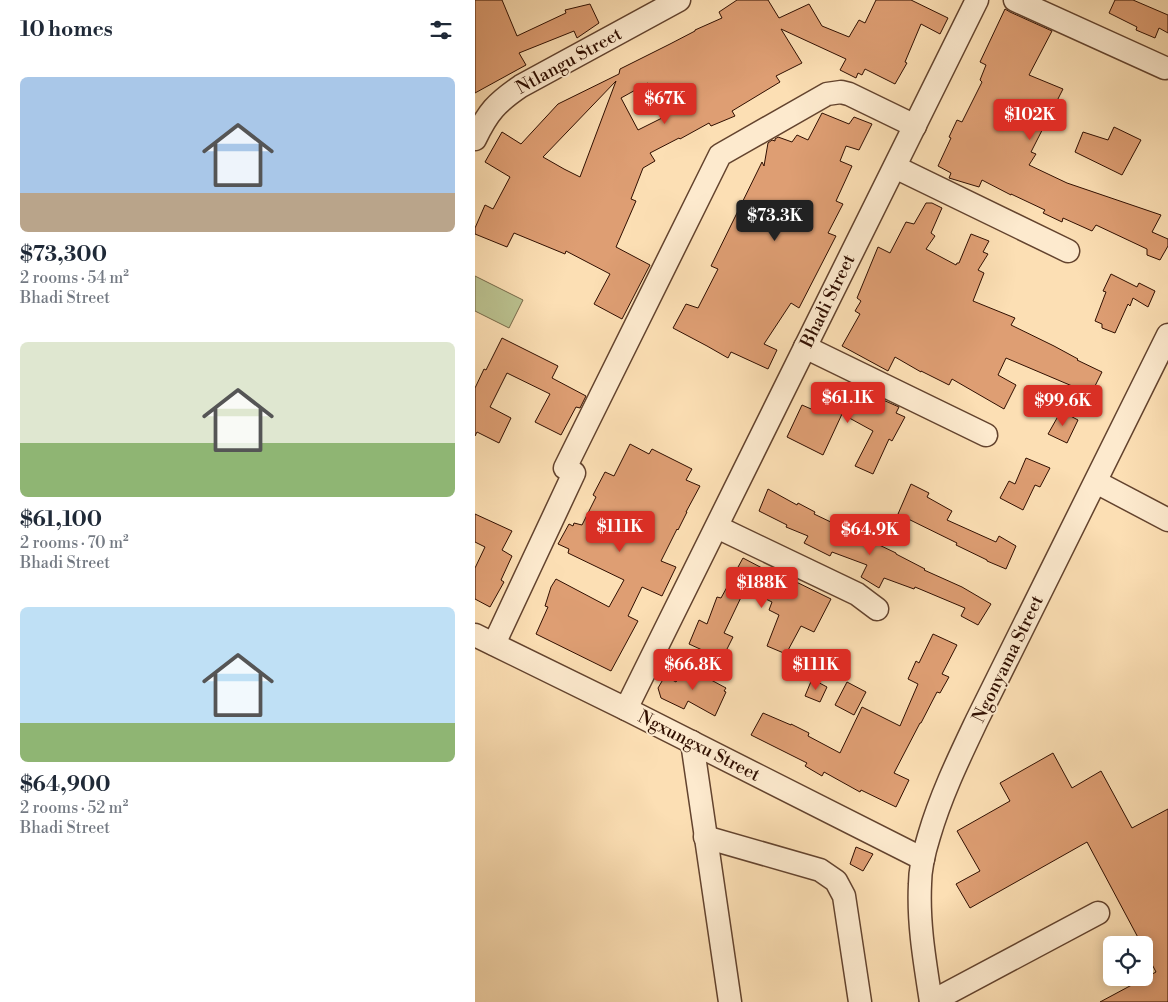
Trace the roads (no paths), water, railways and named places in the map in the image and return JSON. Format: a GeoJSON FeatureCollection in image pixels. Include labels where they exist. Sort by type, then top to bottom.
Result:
{"type":"FeatureCollection","features":[{"type":"Feature","properties":{"kind":"street","name":"Ntlangu Street"},"geometry":{"type":"LineString","coordinates":[[475,139],[491,110],[521,86],[679,0]]}},
{"type":"Feature","properties":{"kind":"street","name":"Bhadi Street"},"geometry":{"type":"LineString","coordinates":[[626,710],[977,0]]}},
{"type":"Feature","properties":{"kind":"street"},"geometry":{"type":"LineString","coordinates":[[1015,0],[1165,68]]}},
{"type":"Feature","properties":{"kind":"street"},"geometry":{"type":"LineString","coordinates":[[484,640],[574,473],[565,468],[720,155],[827,94],[841,92],[849,94],[915,126]]}},
{"type":"Feature","properties":{"kind":"street"},"geometry":{"type":"LineString","coordinates":[[895,167],[1068,251]]}},
{"type":"Feature","properties":{"kind":"street","name":"Ngonyama Street"},"geometry":{"type":"LineString","coordinates":[[931,1002],[922,943],[920,884],[923,859],[933,822],[947,784],[977,720],[1168,335]]}},
{"type":"Feature","properties":{"kind":"street"},"geometry":{"type":"LineString","coordinates":[[805,347],[986,434]]}},
{"type":"Feature","properties":{"kind":"street"},"geometry":{"type":"LineString","coordinates":[[1096,482],[1168,520]]}},
{"type":"Feature","properties":{"kind":"street"},"geometry":{"type":"LineString","coordinates":[[717,527],[857,594],[877,609]]}},
{"type":"Feature","properties":{"kind":"street","name":"Ngxungxu Street"},"geometry":{"type":"LineString","coordinates":[[484,640],[692,742],[923,859]]}},
{"type":"Feature","properties":{"kind":"street"},"geometry":{"type":"LineString","coordinates":[[692,742],[730,1002]]}},
{"type":"Feature","properties":{"kind":"street"},"geometry":{"type":"LineString","coordinates":[[705,837],[820,870],[836,881],[844,896],[859,1002]]}},
{"type":"Feature","properties":{"kind":"street"},"geometry":{"type":"LineString","coordinates":[[931,1002],[1098,913]]}}]}
